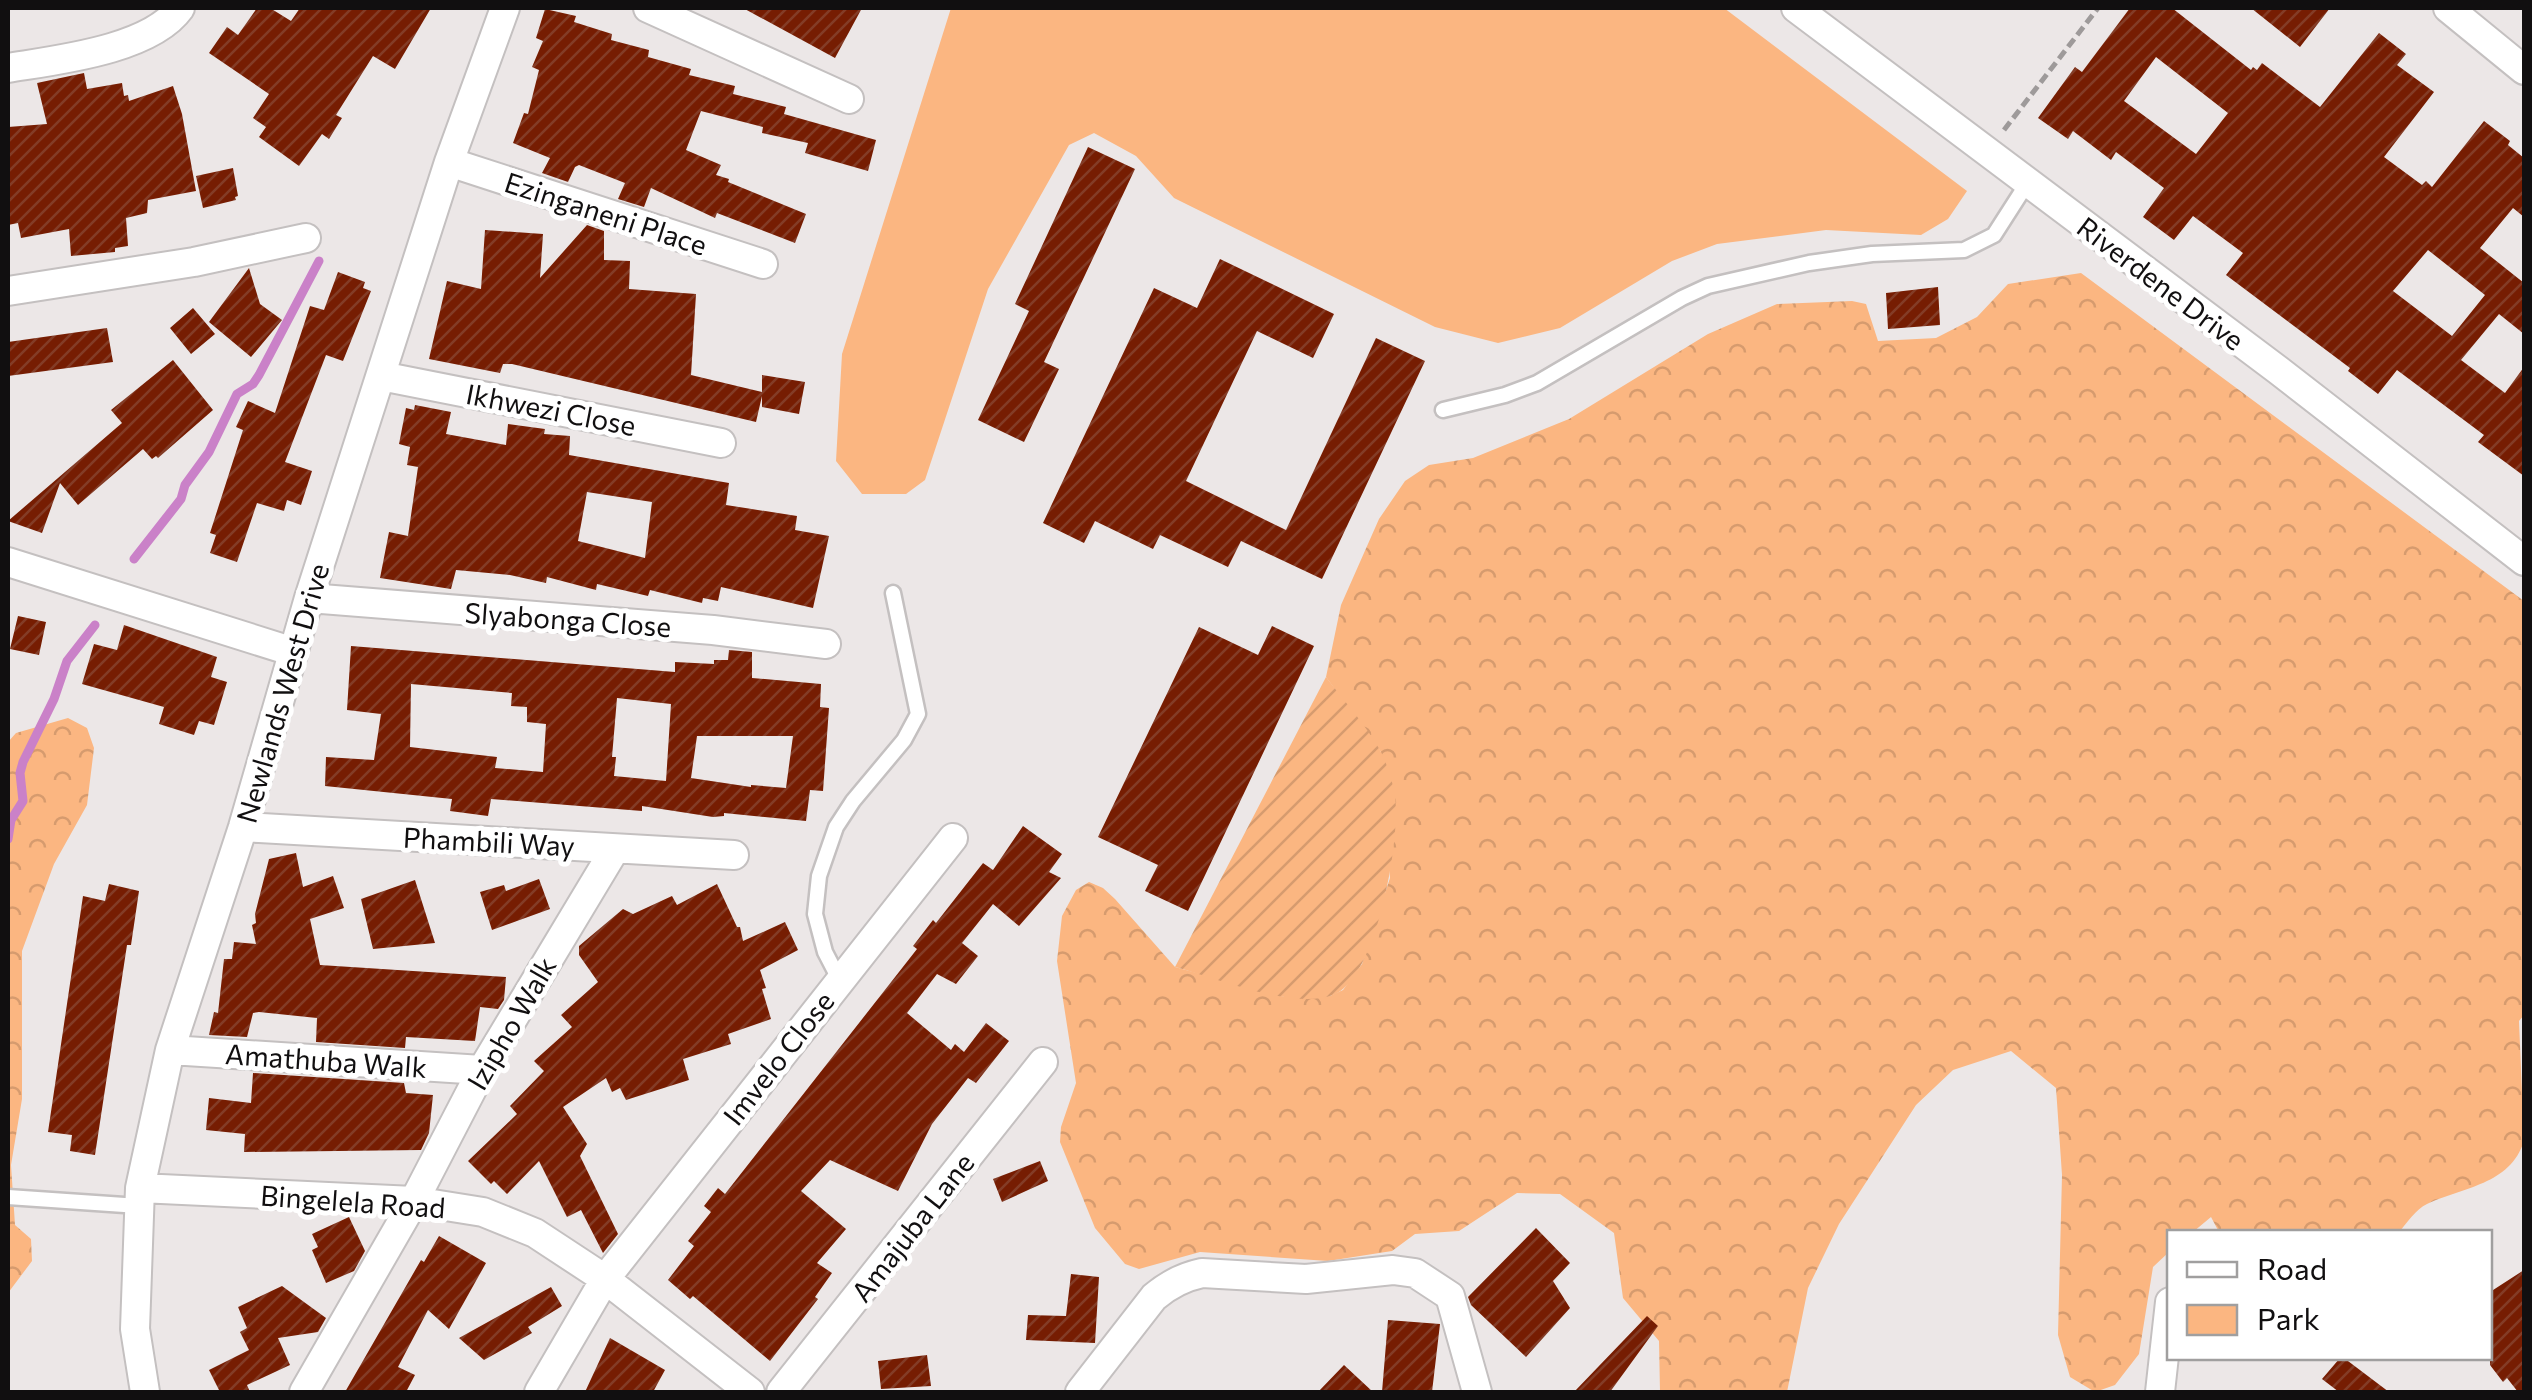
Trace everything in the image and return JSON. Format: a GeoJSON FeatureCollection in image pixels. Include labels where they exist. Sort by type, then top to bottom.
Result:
{"type":"FeatureCollection","features":[{"type":"Feature","properties":{"kind":"street"},"geometry":{"type":"LineString","coordinates":[[8,68],[62,59],[136,39],[156,29],[180,8]]}},
{"type":"Feature","properties":{"kind":"street","name":"Newlands West Drive"},"geometry":{"type":"LineString","coordinates":[[145,1392],[134,1329],[139,1197],[170,1050],[243,827],[309,598],[449,162],[504,8]]}},
{"type":"Feature","properties":{"kind":"street"},"geometry":{"type":"LineString","coordinates":[[648,8],[849,99]]}},
{"type":"Feature","properties":{"kind":"street","name":"Riverdene Drive"},"geometry":{"type":"LineString","coordinates":[[1796,8],[2524,561]]}},
{"type":"Feature","properties":{"kind":"street"},"geometry":{"type":"LineString","coordinates":[[2448,8],[2524,70]]}},
{"type":"Feature","properties":{"kind":"street","name":"Ezinganeni Place"},"geometry":{"type":"LineString","coordinates":[[449,162],[764,264]]}},
{"type":"Feature","properties":{"kind":"street"},"geometry":{"type":"LineString","coordinates":[[8,291],[194,262],[306,238]]}},
{"type":"Feature","properties":{"kind":"street","name":"Ikhwezi Close"},"geometry":{"type":"LineString","coordinates":[[381,376],[721,443]]}},
{"type":"Feature","properties":{"kind":"street"},"geometry":{"type":"LineString","coordinates":[[8,562],[294,652]]}},
{"type":"Feature","properties":{"kind":"street","name":"Slyabonga Close"},"geometry":{"type":"LineString","coordinates":[[309,598],[712,630],[826,644]]}},
{"type":"Feature","properties":{"kind":"street","name":"Phambili Way"},"geometry":{"type":"LineString","coordinates":[[243,827],[734,855]]}},
{"type":"Feature","properties":{"kind":"street","name":"Imvelo Close"},"geometry":{"type":"LineString","coordinates":[[539,1392],[605,1279],[953,838]]}},
{"type":"Feature","properties":{"kind":"street","name":"Izipho Walk"},"geometry":{"type":"LineString","coordinates":[[304,1392],[414,1201],[482,1070],[615,848]]}},
{"type":"Feature","properties":{"kind":"street","name":"Amathuba Walk"},"geometry":{"type":"LineString","coordinates":[[170,1050],[482,1070]]}},
{"type":"Feature","properties":{"kind":"street","name":"Amajuba Lane"},"geometry":{"type":"LineString","coordinates":[[782,1392],[1042,1062]]}},
{"type":"Feature","properties":{"kind":"street","name":"Bingelela Road"},"geometry":{"type":"LineString","coordinates":[[139,1197],[414,1201],[483,1212],[534,1233],[605,1279],[750,1392]]}},
{"type":"Feature","properties":{"kind":"street"},"geometry":{"type":"LineString","coordinates":[[1080,1392],[1164,1288],[1202,1273],[1306,1279],[1392,1270],[1415,1273],[1450,1296],[1476,1392]]}},
{"type":"Feature","properties":{"kind":"street"},"geometry":{"type":"LineString","coordinates":[[2160,1392],[2167,1329]]}},
{"type":"Feature","properties":{"kind":"lane"},"geometry":{"type":"LineString","coordinates":[[1444,410],[1538,384],[1708,286],[1809,263],[1872,254],[1964,250],[1994,235],[2028,182]]}},
{"type":"Feature","properties":{"kind":"lane"},"geometry":{"type":"LineString","coordinates":[[839,979],[825,952],[815,914],[819,876],[836,826],[904,740],[918,714],[893,593]]}},
{"type":"Feature","properties":{"kind":"lane"},"geometry":{"type":"LineString","coordinates":[[8,1197],[139,1197]]}},
{"type":"Feature","properties":{"kind":"path"},"geometry":{"type":"LineString","coordinates":[[1986,152],[2098,8]]}},
{"type":"Feature","properties":{"kind":"green space"},"geometry":{"type":"Polygon","coordinates":[[[951,8],[1724,8],[1967,191],[1948,219],[1921,235],[1826,230],[1717,244],[1672,261],[1560,328],[1498,343],[1435,327],[1174,198],[1136,156],[1094,133],[1069,145],[988,289],[925,480],[906,494],[862,494],[836,461],[842,354],[951,8]]]}},
{"type":"Feature","properties":{"kind":"green space"},"geometry":{"type":"Polygon","coordinates":[[[2081,273],[2524,601],[2524,1015],[2519,1021],[2524,1141],[2508,1167],[2484,1183],[2423,1206],[2401,1230],[2218,1230],[2211,1217],[2195,1230],[2167,1230],[2167,1254],[2153,1267],[2139,1354],[2115,1385],[2095,1392],[2070,1377],[2058,1335],[2062,1175],[2056,1088],[2011,1051],[1953,1070],[1916,1105],[1839,1224],[1808,1288],[1787,1392],[1660,1392],[1659,1341],[1623,1298],[1614,1233],[1560,1194],[1517,1193],[1459,1231],[1415,1234],[1392,1251],[1328,1261],[1200,1252],[1139,1269],[1125,1264],[1095,1228],[1060,1142],[1076,1083],[1057,961],[1062,916],[1076,890],[1089,882],[1115,899],[1175,967],[1285,997],[1330,996],[1343,990],[1362,964],[1390,878],[1381,752],[1326,677],[1341,605],[1379,519],[1405,481],[1429,465],[1473,458],[1569,419],[1708,334],[1777,304],[1852,301],[1866,304],[1878,341],[1936,338],[1977,317],[2008,284],[2081,273]]]}},
{"type":"Feature","properties":{"kind":"green space"},"geometry":{"type":"Polygon","coordinates":[[[1326,677],[1381,752],[1395,796],[1390,873],[1374,936],[1362,963],[1349,984],[1333,995],[1316,999],[1276,996],[1175,967],[1326,677]]]}},
{"type":"Feature","properties":{"kind":"green space"},"geometry":{"type":"Polygon","coordinates":[[[68,718],[87,728],[94,748],[87,805],[54,864],[22,951],[22,1099],[11,1165],[15,1225],[31,1239],[32,1261],[8,1293],[8,742],[16,733],[68,718]]]}},
{"type":"Feature","properties":{"kind":"building"},"geometry":{"type":"Polygon","coordinates":[[[257,8],[270,8],[291,21],[300,8],[431,8],[395,69],[373,56],[336,115],[342,118],[329,139],[322,134],[299,166],[259,137],[266,127],[253,118],[269,94],[209,53],[227,27],[238,35],[257,8]]]}},
{"type":"Feature","properties":{"kind":"building"},"geometry":{"type":"Polygon","coordinates":[[[743,8],[862,8],[835,58],[743,8]]]}},
{"type":"Feature","properties":{"kind":"building"},"geometry":{"type":"Polygon","coordinates":[[[2130,8],[2172,8],[2251,70],[2257,70],[2262,63],[2320,107],[2379,33],[2406,54],[2397,65],[2434,92],[2384,157],[2422,185],[2426,181],[2432,187],[2484,121],[2510,141],[2508,145],[2524,158],[2524,217],[2513,208],[2480,248],[2524,283],[2524,334],[2499,314],[2461,360],[2505,393],[2524,367],[2524,476],[2478,442],[2484,435],[2397,370],[2378,394],[2348,371],[2350,368],[2226,275],[2243,253],[2193,216],[2174,240],[2143,217],[2164,188],[2116,152],[2111,160],[2073,131],[2068,139],[2038,118],[2075,67],[2082,72],[2130,8]],[[2156,57],[2124,101],[2196,154],[2228,113],[2156,57]],[[2428,250],[2393,291],[2452,336],[2485,295],[2428,250]]]}},
{"type":"Feature","properties":{"kind":"building"},"geometry":{"type":"Polygon","coordinates":[[[2251,8],[2330,8],[2300,47],[2251,8]]]}},
{"type":"Feature","properties":{"kind":"building"},"geometry":{"type":"Polygon","coordinates":[[[545,9],[576,16],[574,22],[612,34],[611,40],[649,50],[648,57],[691,69],[689,75],[735,86],[733,94],[786,107],[784,114],[876,140],[868,171],[805,153],[808,143],[762,133],[763,127],[701,111],[686,150],[721,165],[716,175],[729,179],[728,182],[806,214],[795,243],[717,213],[715,218],[651,188],[644,207],[618,199],[625,183],[579,165],[568,182],[542,173],[550,158],[513,143],[524,113],[528,114],[539,70],[532,67],[543,41],[536,38],[545,9]]]}},
{"type":"Feature","properties":{"kind":"building"},"geometry":{"type":"Polygon","coordinates":[[[84,73],[87,89],[122,83],[129,101],[173,86],[196,191],[148,200],[147,213],[126,218],[128,246],[115,248],[115,252],[71,256],[69,229],[21,238],[18,223],[8,225],[8,127],[47,124],[37,83],[84,73]]]}},
{"type":"Feature","properties":{"kind":"building"},"geometry":{"type":"Polygon","coordinates":[[[1088,147],[1135,169],[1044,362],[1059,369],[1024,442],[978,420],[1029,311],[1015,304],[1088,147]]]}},
{"type":"Feature","properties":{"kind":"building"},"geometry":{"type":"Polygon","coordinates":[[[233,168],[236,200],[203,208],[196,176],[233,168]]]}},
{"type":"Feature","properties":{"kind":"building"},"geometry":{"type":"Polygon","coordinates":[[[587,225],[604,231],[604,260],[630,261],[629,289],[696,294],[691,375],[762,392],[762,375],[805,382],[799,414],[762,407],[762,396],[756,422],[512,364],[503,364],[500,373],[429,359],[447,281],[481,289],[485,230],[543,234],[540,278],[587,225]]]}},
{"type":"Feature","properties":{"kind":"building"},"geometry":{"type":"Polygon","coordinates":[[[1220,259],[1334,314],[1313,358],[1257,331],[1186,481],[1286,530],[1376,338],[1425,361],[1322,579],[1241,541],[1228,567],[1160,535],[1153,549],[1095,521],[1084,543],[1043,523],[1154,288],[1197,308],[1220,259]]]}},
{"type":"Feature","properties":{"kind":"building"},"geometry":{"type":"Polygon","coordinates":[[[249,268],[260,304],[282,320],[251,357],[209,322],[249,268]]]}},
{"type":"Feature","properties":{"kind":"building"},"geometry":{"type":"Polygon","coordinates":[[[338,272],[365,282],[363,288],[371,291],[343,361],[326,355],[285,462],[312,471],[301,505],[287,500],[284,511],[257,503],[237,562],[210,553],[216,535],[210,533],[243,430],[236,427],[248,401],[275,413],[310,306],[324,310],[338,272]]]}},
{"type":"Feature","properties":{"kind":"building"},"geometry":{"type":"Polygon","coordinates":[[[1938,287],[1940,325],[1888,329],[1886,293],[1938,287]]]}},
{"type":"Feature","properties":{"kind":"building"},"geometry":{"type":"Polygon","coordinates":[[[193,308],[215,334],[191,354],[170,328],[193,308]]]}},
{"type":"Feature","properties":{"kind":"building"},"geometry":{"type":"Polygon","coordinates":[[[107,328],[113,362],[8,376],[8,342],[107,328]]]}},
{"type":"Feature","properties":{"kind":"building"},"geometry":{"type":"Polygon","coordinates":[[[173,360],[213,410],[158,458],[152,459],[143,449],[78,505],[60,483],[42,533],[8,521],[122,423],[111,410],[173,360]]]}},
{"type":"Feature","properties":{"kind":"building"},"geometry":{"type":"Polygon","coordinates":[[[415,405],[451,412],[446,434],[506,445],[508,424],[545,429],[544,434],[570,436],[569,455],[729,483],[726,505],[797,516],[795,530],[829,536],[813,608],[721,587],[718,601],[703,598],[702,603],[650,590],[648,596],[597,584],[596,590],[547,577],[546,583],[456,570],[451,589],[380,578],[389,532],[408,536],[418,467],[407,465],[410,447],[399,444],[406,408],[414,410],[415,405]],[[587,492],[578,541],[645,558],[652,502],[587,492]]]}},
{"type":"Feature","properties":{"kind":"building"},"geometry":{"type":"Polygon","coordinates":[[[18,616],[46,622],[39,655],[10,649],[18,616]]]}},
{"type":"Feature","properties":{"kind":"building"},"geometry":{"type":"Polygon","coordinates":[[[124,625],[217,657],[211,677],[227,682],[214,725],[199,721],[194,735],[159,724],[164,707],[82,684],[94,644],[117,650],[124,625]]]}},
{"type":"Feature","properties":{"kind":"building"},"geometry":{"type":"Polygon","coordinates":[[[1272,626],[1314,646],[1188,911],[1145,891],[1158,865],[1098,837],[1199,627],[1258,655],[1272,626]]]}},
{"type":"Feature","properties":{"kind":"building"},"geometry":{"type":"Polygon","coordinates":[[[351,646],[675,672],[675,662],[714,664],[714,660],[728,660],[729,650],[752,652],[752,678],[821,684],[820,707],[829,708],[823,791],[810,790],[806,821],[724,813],[713,817],[642,806],[642,811],[491,799],[488,816],[450,811],[452,799],[325,786],[326,757],[374,760],[381,714],[347,710],[351,646]],[[411,684],[410,747],[497,757],[495,768],[543,772],[546,724],[527,722],[527,707],[511,706],[512,693],[411,684]],[[617,698],[612,757],[616,757],[614,776],[666,781],[671,704],[617,698]],[[697,736],[691,778],[786,788],[793,736],[697,736]]]}},
{"type":"Feature","properties":{"kind":"building"},"geometry":{"type":"Polygon","coordinates":[[[1023,826],[1062,854],[1049,872],[1061,878],[1019,926],[993,904],[962,943],[978,956],[956,984],[937,974],[907,1013],[951,1050],[955,1044],[964,1052],[986,1023],[1009,1041],[976,1083],[968,1078],[932,1124],[898,1191],[830,1160],[801,1191],[846,1229],[817,1263],[832,1273],[815,1297],[818,1299],[770,1361],[693,1296],[690,1299],[668,1280],[694,1246],[688,1241],[711,1212],[704,1206],[718,1188],[725,1194],[917,949],[913,946],[933,920],[936,923],[983,863],[993,870],[1023,826]]]}},
{"type":"Feature","properties":{"kind":"building"},"geometry":{"type":"Polygon","coordinates":[[[296,853],[303,887],[333,876],[344,908],[310,919],[320,965],[506,977],[504,1000],[498,1009],[480,1007],[475,1041],[406,1037],[405,1048],[316,1042],[317,1018],[259,1012],[253,1013],[247,1037],[209,1035],[214,1012],[218,1013],[224,959],[232,959],[234,942],[256,944],[252,925],[256,923],[269,859],[296,853]]]}},
{"type":"Feature","properties":{"kind":"building"},"geometry":{"type":"Polygon","coordinates":[[[539,879],[550,909],[492,930],[480,892],[504,885],[506,891],[539,879]]]}},
{"type":"Feature","properties":{"kind":"building"},"geometry":{"type":"Polygon","coordinates":[[[415,880],[435,943],[373,949],[361,899],[415,880]]]}},
{"type":"Feature","properties":{"kind":"building"},"geometry":{"type":"Polygon","coordinates":[[[109,884],[139,891],[95,1155],[70,1151],[72,1135],[48,1132],[83,896],[105,901],[109,884]]]}},
{"type":"Feature","properties":{"kind":"building"},"geometry":{"type":"Polygon","coordinates":[[[717,884],[740,927],[743,941],[785,922],[798,950],[760,970],[771,1019],[728,1034],[731,1044],[683,1059],[689,1080],[626,1100],[620,1088],[612,1092],[606,1078],[563,1107],[587,1144],[580,1156],[618,1234],[603,1253],[581,1210],[567,1217],[539,1161],[507,1194],[468,1161],[517,1114],[510,1106],[544,1071],[534,1061],[572,1027],[561,1015],[598,982],[579,955],[579,946],[623,909],[633,914],[672,896],[677,905],[717,884]]]}},
{"type":"Feature","properties":{"kind":"building"},"geometry":{"type":"Polygon","coordinates":[[[253,1073],[404,1083],[406,1093],[433,1095],[429,1133],[421,1150],[244,1152],[245,1134],[206,1130],[209,1098],[251,1103],[253,1073]]]}},
{"type":"Feature","properties":{"kind":"building"},"geometry":{"type":"Polygon","coordinates":[[[1040,1161],[1048,1181],[1002,1202],[993,1179],[1040,1161]]]}},
{"type":"Feature","properties":{"kind":"building"},"geometry":{"type":"Polygon","coordinates":[[[349,1217],[365,1251],[354,1271],[326,1283],[312,1250],[318,1247],[312,1234],[349,1217]]]}},
{"type":"Feature","properties":{"kind":"building"},"geometry":{"type":"Polygon","coordinates":[[[1536,1228],[1570,1263],[1553,1281],[1570,1308],[1526,1357],[1471,1305],[1468,1297],[1536,1228]]]}},
{"type":"Feature","properties":{"kind":"building"},"geometry":{"type":"Polygon","coordinates":[[[439,1236],[486,1263],[449,1329],[428,1310],[398,1367],[415,1375],[406,1392],[345,1392],[421,1260],[424,1262],[439,1236]]]}},
{"type":"Feature","properties":{"kind":"building"},"geometry":{"type":"Polygon","coordinates":[[[2524,1270],[2524,1392],[2518,1392],[2507,1378],[2503,1382],[2490,1365],[2492,1291],[2524,1270]]]}},
{"type":"Feature","properties":{"kind":"building"},"geometry":{"type":"Polygon","coordinates":[[[1071,1274],[1099,1277],[1095,1343],[1026,1340],[1028,1315],[1066,1316],[1071,1274]]]}},
{"type":"Feature","properties":{"kind":"building"},"geometry":{"type":"Polygon","coordinates":[[[282,1286],[326,1318],[318,1332],[278,1338],[290,1365],[247,1385],[250,1392],[220,1392],[209,1370],[249,1350],[240,1332],[247,1328],[238,1307],[282,1286]]]}},
{"type":"Feature","properties":{"kind":"building"},"geometry":{"type":"Polygon","coordinates":[[[551,1287],[562,1306],[528,1327],[532,1333],[484,1360],[459,1338],[551,1287]]]}},
{"type":"Feature","properties":{"kind":"building"},"geometry":{"type":"Polygon","coordinates":[[[1647,1316],[1658,1326],[1610,1392],[1574,1392],[1647,1316]]]}},
{"type":"Feature","properties":{"kind":"building"},"geometry":{"type":"Polygon","coordinates":[[[1388,1320],[1440,1324],[1432,1392],[1382,1392],[1388,1320]]]}},
{"type":"Feature","properties":{"kind":"building"},"geometry":{"type":"Polygon","coordinates":[[[610,1338],[665,1370],[653,1392],[585,1392],[610,1338]]]}},
{"type":"Feature","properties":{"kind":"building"},"geometry":{"type":"Polygon","coordinates":[[[927,1355],[931,1386],[881,1389],[878,1361],[927,1355]]]}},
{"type":"Feature","properties":{"kind":"building"},"geometry":{"type":"Polygon","coordinates":[[[2338,1360],[2347,1360],[2389,1392],[2339,1392],[2322,1379],[2338,1360]]]}},
{"type":"Feature","properties":{"kind":"building"},"geometry":{"type":"Polygon","coordinates":[[[1344,1365],[1373,1392],[1318,1392],[1344,1365]]]}},
{"type":"Feature","properties":{"kind":"waterway"},"geometry":{"type":"LineString","coordinates":[[134,559],[181,499],[185,485],[209,452],[237,394],[259,375],[319,261]]}},
{"type":"Feature","properties":{"kind":"waterway"},"geometry":{"type":"LineString","coordinates":[[8,839],[11,820],[23,801],[23,762],[54,699],[67,661],[95,625]]}}]}
